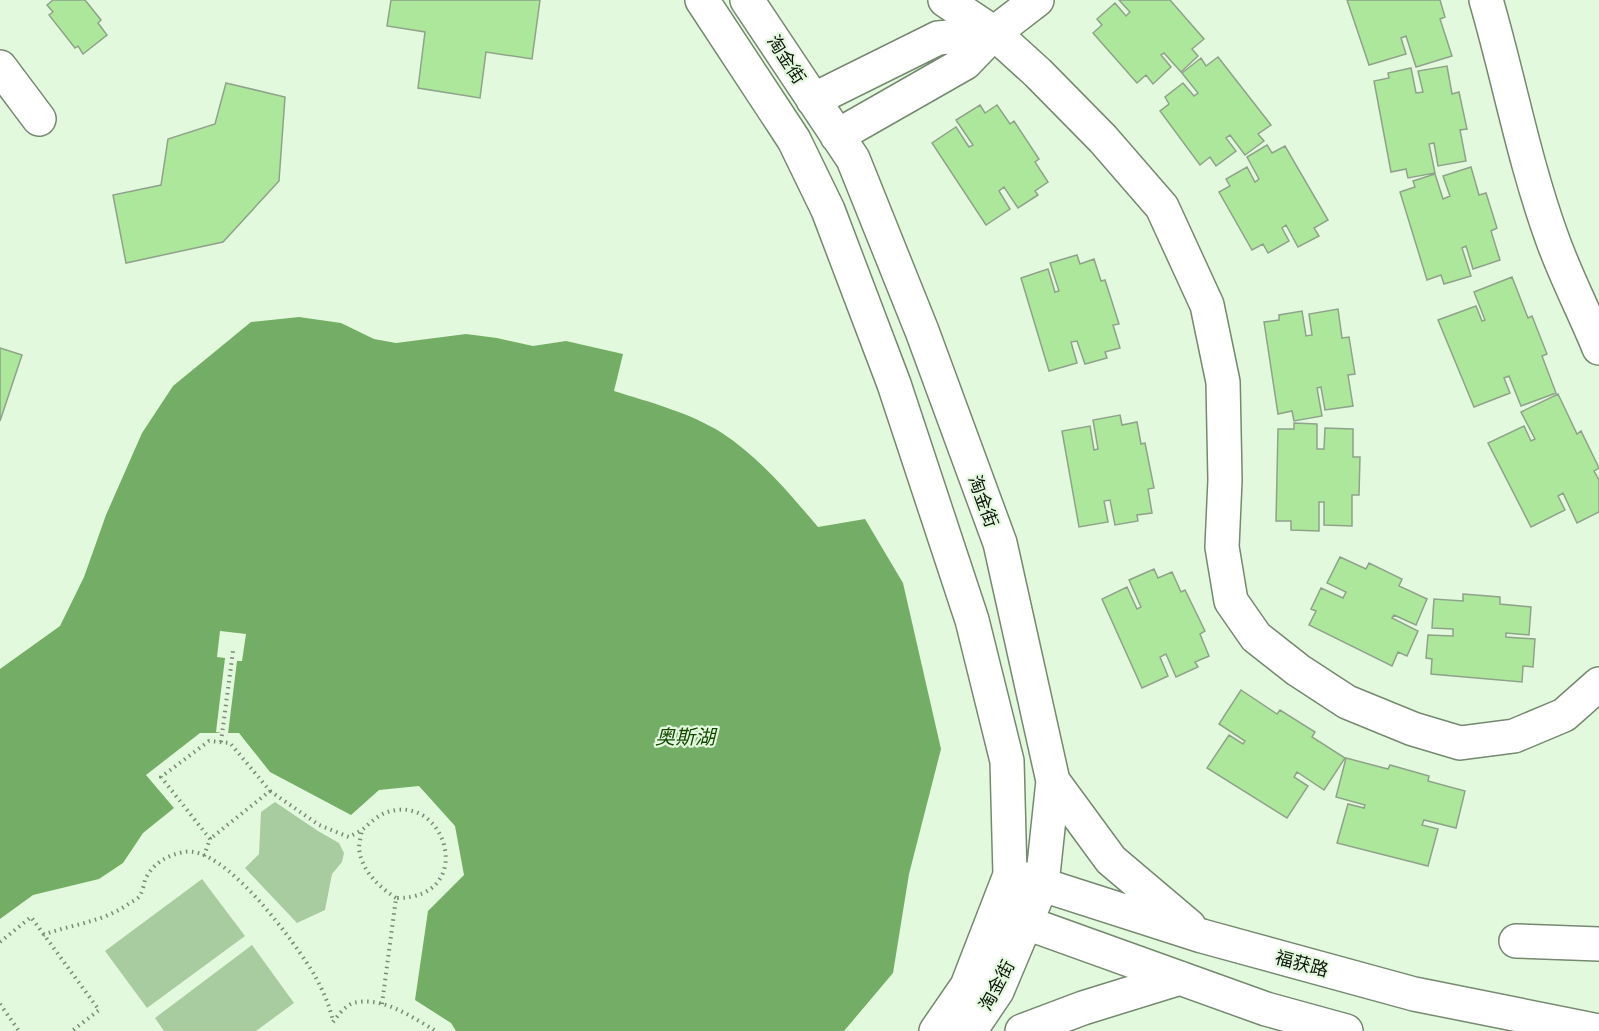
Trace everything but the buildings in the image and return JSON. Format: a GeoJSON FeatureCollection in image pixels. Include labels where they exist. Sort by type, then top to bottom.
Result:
{"type":"FeatureCollection","features":[{"type":"Feature","properties":{"kind":"street"},"geometry":{"type":"LineString","coordinates":[[702,0],[794,140],[828,210],[894,384],[972,620],[1007,761],[1011,918],[936,1031]]}},
{"type":"Feature","properties":{"kind":"street","name":"淘金街"},"geometry":{"type":"LineString","coordinates":[[747,0],[853,159],[914,310],[1000,543],[1053,781],[1042,884],[1011,918],[997,991],[970,1031]]}},
{"type":"Feature","properties":{"kind":"street"},"geometry":{"type":"LineString","coordinates":[[945,0],[994,33],[1038,73],[1104,139],[1162,207],[1207,305],[1223,382],[1225,480],[1222,547],[1231,600],[1256,637],[1298,670],[1347,702],[1413,729],[1460,743],[1514,736],[1564,715],[1599,684]]}},
{"type":"Feature","properties":{"kind":"street"},"geometry":{"type":"LineString","coordinates":[[826,119],[965,63],[994,33],[1037,0]]}},
{"type":"Feature","properties":{"kind":"street"},"geometry":{"type":"LineString","coordinates":[[1486,0],[1528,163],[1552,240],[1599,348]]}},
{"type":"Feature","properties":{"kind":"street"},"geometry":{"type":"LineString","coordinates":[[794,140],[938,38],[994,33]]}},
{"type":"Feature","properties":{"kind":"street"},"geometry":{"type":"LineString","coordinates":[[0,67],[39,119]]}},
{"type":"Feature","properties":{"kind":"street"},"geometry":{"type":"LineString","coordinates":[[1053,781],[1111,860],[1202,936]]}},
{"type":"Feature","properties":{"kind":"street","name":"福获路"},"geometry":{"type":"LineString","coordinates":[[1010,875],[1202,936],[1414,994],[1599,1031]]}},
{"type":"Feature","properties":{"kind":"street"},"geometry":{"type":"LineString","coordinates":[[1011,918],[1266,1009],[1346,1031]]}},
{"type":"Feature","properties":{"kind":"street"},"geometry":{"type":"LineString","coordinates":[[1516,941],[1599,944]]}},
{"type":"Feature","properties":{"kind":"street"},"geometry":{"type":"LineString","coordinates":[[1022,1031],[1083,1008],[1180,978]]}},
{"type":"Feature","properties":{"kind":"path"},"geometry":{"type":"LineString","coordinates":[[221,742],[233,651]]}},
{"type":"Feature","properties":{"kind":"path"},"geometry":{"type":"LineString","coordinates":[[210,839],[161,777],[209,741],[230,743],[270,791],[318,825],[349,837],[383,814],[401,809],[423,814],[443,838],[447,860],[438,881],[423,894],[410,898],[396,898],[378,886],[366,868],[359,848],[362,830]]}},
{"type":"Feature","properties":{"kind":"path"},"geometry":{"type":"LineString","coordinates":[[204,856],[210,839],[270,791]]}},
{"type":"Feature","properties":{"kind":"path"},"geometry":{"type":"LineString","coordinates":[[43,935],[64,927],[90,923],[116,912],[139,897],[148,874],[159,861],[186,851],[204,856],[233,874],[261,903],[293,941],[316,978],[330,1008],[333,1022],[342,1011],[356,1002],[382,1004],[403,1012],[436,1031]]}},
{"type":"Feature","properties":{"kind":"path"},"geometry":{"type":"LineString","coordinates":[[382,1004],[396,898]]}},
{"type":"Feature","properties":{"kind":"path"},"geometry":{"type":"LineString","coordinates":[[0,942],[31,916],[99,1010],[72,1031]]}},
{"type":"Feature","properties":{"kind":"path"},"geometry":{"type":"LineString","coordinates":[[0,1004],[19,1031]]}},
{"type":"Feature","properties":{"kind":"shaded area"},"geometry":{"type":"Polygon","coordinates":[[[275,802],[339,843],[344,853],[342,862],[332,874],[325,910],[297,923],[245,868],[259,854],[261,812],[275,802]]]}},
{"type":"Feature","properties":{"kind":"shaded area"},"geometry":{"type":"Polygon","coordinates":[[[202,879],[245,936],[147,1008],[105,951],[202,879]]]}},
{"type":"Feature","properties":{"kind":"shaded area"},"geometry":{"type":"Polygon","coordinates":[[[252,945],[294,1003],[256,1031],[164,1031],[155,1018],[252,945]]]}},
{"type":"Feature","properties":{"kind":"water","name":"奥斯湖"},"geometry":{"type":"Polygon","coordinates":[[[299,317],[341,323],[374,339],[396,343],[466,334],[533,346],[566,341],[623,354],[614,391],[683,414],[722,433],[749,453],[818,527],[865,519],[903,583],[941,749],[909,874],[893,973],[844,1031],[456,1031],[451,1023],[415,1000],[428,911],[464,875],[455,826],[419,786],[379,790],[351,815],[270,772],[239,733],[200,733],[146,775],[174,808],[143,833],[123,863],[99,879],[33,895],[0,919],[0,669],[60,626],[84,577],[106,515],[142,433],[173,386],[251,322],[299,317]]]}},
{"type":"Feature","properties":{"kind":"pier"},"geometry":{"type":"Polygon","coordinates":[[[220,631],[246,634],[242,661],[237,661],[228,734],[216,732],[225,658],[217,657],[220,631]]]}}]}
